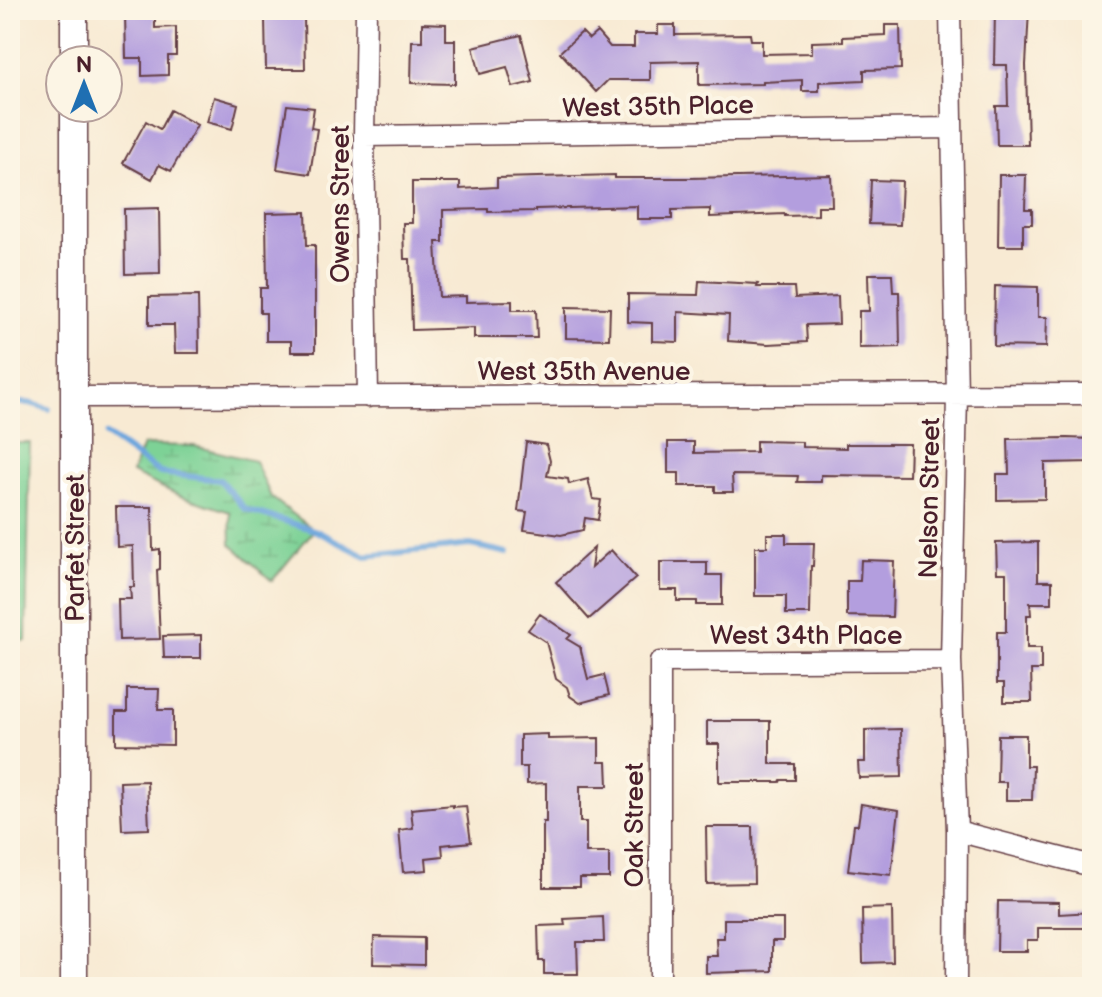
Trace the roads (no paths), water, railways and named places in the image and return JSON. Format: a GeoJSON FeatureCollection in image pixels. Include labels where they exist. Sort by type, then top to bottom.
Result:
{"type":"FeatureCollection","features":[{"type":"Feature","properties":{"kind":"street"},"geometry":{"type":"LineString","coordinates":[[74,10],[74,44]]}},
{"type":"Feature","properties":{"kind":"street","name":"Owens Street"},"geometry":{"type":"LineString","coordinates":[[366,10],[364,136],[368,397]]}},
{"type":"Feature","properties":{"kind":"street","name":"Nelson Street"},"geometry":{"type":"LineString","coordinates":[[950,10],[957,396],[951,660],[957,831],[956,987]]}},
{"type":"Feature","properties":{"kind":"street","name":"Parfet Street"},"geometry":{"type":"LineString","coordinates":[[74,124],[74,987]]}},
{"type":"Feature","properties":{"kind":"street","name":"West 35th Place"},"geometry":{"type":"LineString","coordinates":[[364,136],[951,128]]}},
{"type":"Feature","properties":{"kind":"street","name":"West 35th Avenue"},"geometry":{"type":"LineString","coordinates":[[75,397],[1092,394]]}},
{"type":"Feature","properties":{"kind":"street","name":"West 34th Place"},"geometry":{"type":"LineString","coordinates":[[660,662],[951,660]]}},
{"type":"Feature","properties":{"kind":"street","name":"Oak Street"},"geometry":{"type":"LineString","coordinates":[[660,662],[660,987]]}},
{"type":"Feature","properties":{"kind":"street"},"geometry":{"type":"LineString","coordinates":[[957,831],[1092,866]]}},
{"type":"Feature","properties":{"kind":"waterway"},"geometry":{"type":"LineString","coordinates":[[10,403],[29,403],[49,409]]}},
{"type":"Feature","properties":{"kind":"waterway"},"geometry":{"type":"LineString","coordinates":[[106,435],[160,473],[220,480],[245,509],[314,530],[366,556],[470,545],[508,553]]}}]}
